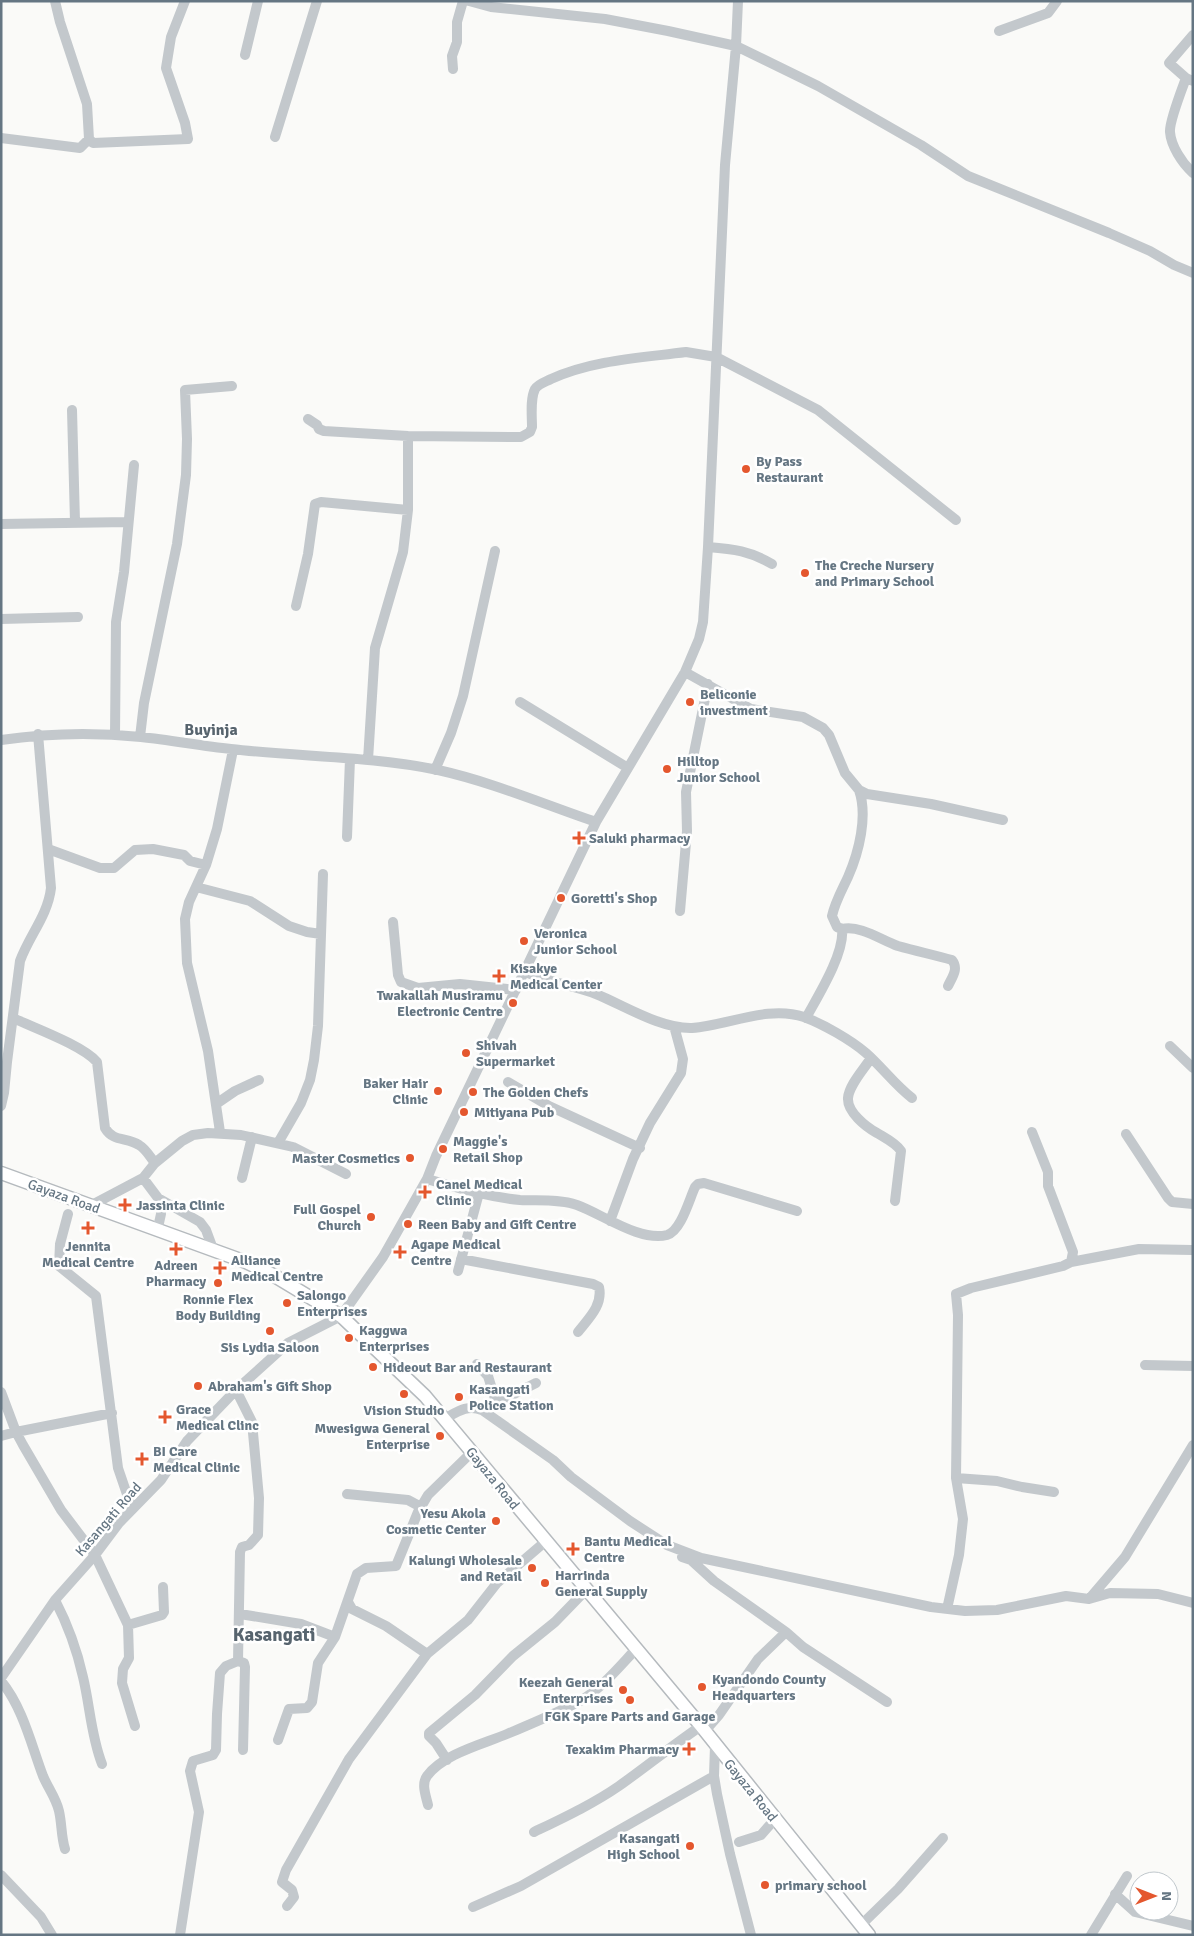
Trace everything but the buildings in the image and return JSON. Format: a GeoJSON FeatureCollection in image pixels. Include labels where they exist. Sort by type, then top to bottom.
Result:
{"type":"FeatureCollection","features":[{"type":"Feature","properties":{"kind":"main road","name":"Gayaza Road"},"geometry":{"type":"LineString","coordinates":[[1,1173],[246,1262],[273,1275],[341,1316],[400,1370],[444,1419],[703,1729],[865,1930]]}},
{"type":"Feature","properties":{"kind":"street"},"geometry":{"type":"LineString","coordinates":[[55,1],[87,104],[89,140]]}},
{"type":"Feature","properties":{"kind":"street"},"geometry":{"type":"LineString","coordinates":[[89,140],[93,143],[188,140],[187,129],[166,68],[171,37],[184,1]]}},
{"type":"Feature","properties":{"kind":"street"},"geometry":{"type":"LineString","coordinates":[[245,55],[258,1]]}},
{"type":"Feature","properties":{"kind":"street"},"geometry":{"type":"LineString","coordinates":[[275,137],[317,1]]}},
{"type":"Feature","properties":{"kind":"street"},"geometry":{"type":"LineString","coordinates":[[453,69],[452,56],[457,42],[457,22],[463,1]]}},
{"type":"Feature","properties":{"kind":"street"},"geometry":{"type":"LineString","coordinates":[[469,1],[491,6],[605,19],[736,46],[818,86],[921,145],[968,176],[1109,233],[1193,273]]}},
{"type":"Feature","properties":{"kind":"street"},"geometry":{"type":"LineString","coordinates":[[341,1316],[384,1257],[427,1179],[436,1156],[596,822],[685,672],[699,639],[708,547],[725,165],[736,46],[738,1]]}},
{"type":"Feature","properties":{"kind":"street"},"geometry":{"type":"LineString","coordinates":[[999,31],[1048,13],[1057,1]]}},
{"type":"Feature","properties":{"kind":"street"},"geometry":{"type":"LineString","coordinates":[[1193,35],[1169,63],[1189,80],[1170,131],[1176,150],[1185,166],[1193,173]]}},
{"type":"Feature","properties":{"kind":"street"},"geometry":{"type":"LineString","coordinates":[[1,138],[80,148],[89,140]]}},
{"type":"Feature","properties":{"kind":"street"},"geometry":{"type":"LineString","coordinates":[[308,420],[317,425],[319,430],[324,431],[408,436],[520,438],[530,432],[532,427],[533,397],[536,387],[566,372],[592,364],[686,352],[716,357],[818,410],[956,520]]}},
{"type":"Feature","properties":{"kind":"street"},"geometry":{"type":"LineString","coordinates":[[140,737],[144,703],[177,544],[186,475],[185,390],[232,386]]}},
{"type":"Feature","properties":{"kind":"street"},"geometry":{"type":"LineString","coordinates":[[72,410],[75,522]]}},
{"type":"Feature","properties":{"kind":"street"},"geometry":{"type":"LineString","coordinates":[[368,760],[375,648],[402,560],[408,510],[408,436]]}},
{"type":"Feature","properties":{"kind":"street"},"geometry":{"type":"LineString","coordinates":[[114,735],[116,622],[124,572],[134,465]]}},
{"type":"Feature","properties":{"kind":"street"},"geometry":{"type":"LineString","coordinates":[[296,606],[308,554],[315,504],[321,502],[408,510]]}},
{"type":"Feature","properties":{"kind":"street"},"geometry":{"type":"LineString","coordinates":[[1,524],[128,522]]}},
{"type":"Feature","properties":{"kind":"street"},"geometry":{"type":"LineString","coordinates":[[708,547],[739,550],[756,555],[772,564]]}},
{"type":"Feature","properties":{"kind":"street"},"geometry":{"type":"LineString","coordinates":[[435,770],[451,733],[463,696],[495,551]]}},
{"type":"Feature","properties":{"kind":"street"},"geometry":{"type":"LineString","coordinates":[[1,619],[78,617]]}},
{"type":"Feature","properties":{"kind":"street"},"geometry":{"type":"LineString","coordinates":[[685,672],[751,710],[803,717],[823,728],[829,735],[845,773],[863,792],[869,825]]}},
{"type":"Feature","properties":{"kind":"street"},"geometry":{"type":"LineString","coordinates":[[680,911],[688,831],[686,792],[708,684]]}},
{"type":"Feature","properties":{"kind":"street"},"geometry":{"type":"LineString","coordinates":[[520,702],[628,768]]}},
{"type":"Feature","properties":{"kind":"street"},"geometry":{"type":"LineString","coordinates":[[1,1106],[20,961],[26,946],[46,912],[51,888],[38,734]]}},
{"type":"Feature","properties":{"kind":"street"},"geometry":{"type":"LineString","coordinates":[[1,740],[38,734],[114,735],[233,750],[368,760],[435,770],[492,784],[596,822]]}},
{"type":"Feature","properties":{"kind":"street"},"geometry":{"type":"LineString","coordinates":[[220,1132],[208,1051],[187,963],[185,919],[189,902],[206,865],[217,830],[233,750]]}},
{"type":"Feature","properties":{"kind":"street"},"geometry":{"type":"LineString","coordinates":[[347,837],[350,759]]}},
{"type":"Feature","properties":{"kind":"street"},"geometry":{"type":"LineString","coordinates":[[863,792],[931,804],[1003,820]]}},
{"type":"Feature","properties":{"kind":"street"},"geometry":{"type":"LineString","coordinates":[[863,792],[862,824],[855,856],[832,916],[837,927],[842,929],[860,930],[897,946],[952,960],[956,965],[956,970],[948,986]]}},
{"type":"Feature","properties":{"kind":"street"},"geometry":{"type":"LineString","coordinates":[[48,849],[100,868],[114,868],[135,850],[153,849],[184,856],[190,861],[206,865]]}},
{"type":"Feature","properties":{"kind":"street"},"geometry":{"type":"LineString","coordinates":[[278,1143],[301,1103],[310,1080],[314,1060],[318,1026],[322,874]]}},
{"type":"Feature","properties":{"kind":"street"},"geometry":{"type":"LineString","coordinates":[[196,888],[250,901],[289,926],[320,934]]}},
{"type":"Feature","properties":{"kind":"street"},"geometry":{"type":"LineString","coordinates":[[393,922],[398,975],[401,982],[418,988],[460,984],[516,990]]}},
{"type":"Feature","properties":{"kind":"street"},"geometry":{"type":"LineString","coordinates":[[806,1018],[828,978],[840,944],[842,929]]}},
{"type":"Feature","properties":{"kind":"street"},"geometry":{"type":"LineString","coordinates":[[524,971],[535,977],[564,983],[596,994],[674,1026],[692,1028],[770,1014],[794,1014],[806,1018],[855,1044],[912,1098]]}},
{"type":"Feature","properties":{"kind":"street"},"geometry":{"type":"LineString","coordinates":[[13,1018],[64,1041],[92,1057],[97,1062],[105,1128],[108,1135],[128,1140],[141,1146],[155,1163]]}},
{"type":"Feature","properties":{"kind":"street"},"geometry":{"type":"LineString","coordinates":[[610,1221],[633,1159],[640,1148],[650,1123],[681,1073],[683,1059],[674,1026]]}},
{"type":"Feature","properties":{"kind":"street"},"geometry":{"type":"LineString","coordinates":[[1170,1046],[1193,1068]]}},
{"type":"Feature","properties":{"kind":"street"},"geometry":{"type":"LineString","coordinates":[[871,1058],[848,1096],[848,1101],[851,1108],[864,1124],[889,1140],[901,1151],[895,1201]]}},
{"type":"Feature","properties":{"kind":"street"},"geometry":{"type":"LineString","coordinates":[[216,1104],[235,1091],[259,1080]]}},
{"type":"Feature","properties":{"kind":"street"},"geometry":{"type":"LineString","coordinates":[[508,1082],[549,1106],[640,1148]]}},
{"type":"Feature","properties":{"kind":"street"},"geometry":{"type":"LineString","coordinates":[[90,1206],[143,1178],[155,1163],[182,1141],[193,1135],[220,1132],[278,1143],[293,1147],[346,1174]]}},
{"type":"Feature","properties":{"kind":"street"},"geometry":{"type":"LineString","coordinates":[[1032,1132],[1048,1172],[1048,1186],[1073,1252],[1071,1262]]}},
{"type":"Feature","properties":{"kind":"street"},"geometry":{"type":"LineString","coordinates":[[1126,1134],[1168,1198],[1172,1202],[1193,1204]]}},
{"type":"Feature","properties":{"kind":"street"},"geometry":{"type":"LineString","coordinates":[[242,1178],[252,1137]]}},
{"type":"Feature","properties":{"kind":"street"},"geometry":{"type":"LineString","coordinates":[[143,1178],[158,1198],[200,1222],[206,1230],[212,1249]]}},
{"type":"Feature","properties":{"kind":"street"},"geometry":{"type":"LineString","coordinates":[[427,1179],[479,1193],[520,1200],[558,1201],[577,1205],[610,1221],[649,1236],[672,1233],[678,1225],[698,1184],[704,1183],[797,1211]]}},
{"type":"Feature","properties":{"kind":"street"},"geometry":{"type":"LineString","coordinates":[[458,1271],[479,1193]]}},
{"type":"Feature","properties":{"kind":"street"},"geometry":{"type":"LineString","coordinates":[[68,1214],[60,1244],[59,1266],[96,1296],[118,1468],[132,1509]]}},
{"type":"Feature","properties":{"kind":"street"},"geometry":{"type":"LineString","coordinates":[[947,1609],[959,1555],[963,1519],[956,1478],[958,1315],[956,1294],[1071,1262],[1139,1249],[1192,1250]]}},
{"type":"Feature","properties":{"kind":"street"},"geometry":{"type":"LineString","coordinates":[[461,1259],[599,1286],[600,1292],[597,1308],[578,1332]]}},
{"type":"Feature","properties":{"kind":"street","name":"Kasangati Road"},"geometry":{"type":"LineString","coordinates":[[1,1680],[55,1600],[95,1555],[119,1523],[161,1480],[187,1441],[236,1390],[288,1343],[341,1316]]}},
{"type":"Feature","properties":{"kind":"street"},"geometry":{"type":"LineString","coordinates":[[477,1364],[488,1376],[496,1402]]}},
{"type":"Feature","properties":{"kind":"street"},"geometry":{"type":"LineString","coordinates":[[1145,1365],[1193,1366]]}},
{"type":"Feature","properties":{"kind":"street"},"geometry":{"type":"LineString","coordinates":[[482,1410],[536,1383]]}},
{"type":"Feature","properties":{"kind":"street"},"geometry":{"type":"LineString","coordinates":[[236,1390],[252,1422],[260,1524],[258,1535],[249,1545],[242,1547],[240,1552],[238,1661]]}},
{"type":"Feature","properties":{"kind":"street"},"geometry":{"type":"LineString","coordinates":[[1,1392],[16,1432],[61,1510],[95,1555],[128,1625],[129,1658],[123,1669],[122,1683],[135,1726]]}},
{"type":"Feature","properties":{"kind":"street"},"geometry":{"type":"LineString","coordinates":[[444,1419],[464,1408],[471,1407],[482,1410],[553,1460],[595,1495],[667,1545],[678,1555],[691,1560],[714,1581],[786,1632],[803,1647],[887,1702]]}},
{"type":"Feature","properties":{"kind":"street"},"geometry":{"type":"LineString","coordinates":[[1,1436],[112,1413]]}},
{"type":"Feature","properties":{"kind":"street"},"geometry":{"type":"LineString","coordinates":[[1089,1599],[1125,1557],[1189,1460],[1193,1445]]}},
{"type":"Feature","properties":{"kind":"street"},"geometry":{"type":"LineString","coordinates":[[278,1740],[289,1709],[307,1708],[312,1702],[318,1663],[336,1637],[357,1574],[360,1570],[366,1568],[396,1566],[428,1495],[472,1452]]}},
{"type":"Feature","properties":{"kind":"street"},"geometry":{"type":"LineString","coordinates":[[956,1478],[997,1481],[1054,1492]]}},
{"type":"Feature","properties":{"kind":"street"},"geometry":{"type":"LineString","coordinates":[[348,1494],[392,1497],[408,1500],[421,1507]]}},
{"type":"Feature","properties":{"kind":"street"},"geometry":{"type":"LineString","coordinates":[[288,1906],[294,1897],[294,1893],[282,1882],[292,1858],[349,1759],[427,1654],[468,1620],[497,1583],[546,1541]]}},
{"type":"Feature","properties":{"kind":"street"},"geometry":{"type":"LineString","coordinates":[[667,1545],[701,1558],[924,1606],[947,1609],[997,1610],[1066,1596],[1089,1599],[1110,1592],[1146,1593],[1193,1602]]}},
{"type":"Feature","properties":{"kind":"street"},"geometry":{"type":"LineString","coordinates":[[128,1625],[162,1615],[164,1612],[163,1587]]}},
{"type":"Feature","properties":{"kind":"street"},"geometry":{"type":"LineString","coordinates":[[447,1760],[429,1736],[429,1733],[475,1695],[513,1656],[555,1622],[587,1589]]}},
{"type":"Feature","properties":{"kind":"street"},"geometry":{"type":"LineString","coordinates":[[55,1600],[69,1627],[75,1646],[84,1678],[95,1745],[102,1764]]}},
{"type":"Feature","properties":{"kind":"street"},"geometry":{"type":"LineString","coordinates":[[348,1602],[352,1609],[386,1626],[427,1654]]}},
{"type":"Feature","properties":{"kind":"street"},"geometry":{"type":"LineString","coordinates":[[240,1614],[301,1624],[336,1637]]}},
{"type":"Feature","properties":{"kind":"street"},"geometry":{"type":"LineString","coordinates":[[534,1832],[568,1816],[618,1787],[671,1746],[703,1729],[719,1715],[758,1659],[786,1632]]}},
{"type":"Feature","properties":{"kind":"street"},"geometry":{"type":"LineString","coordinates":[[428,1805],[424,1778],[437,1765],[580,1701],[597,1690],[636,1650]]}},
{"type":"Feature","properties":{"kind":"street"},"geometry":{"type":"LineString","coordinates":[[180,1935],[199,1812],[190,1765],[193,1761],[213,1755],[216,1750],[220,1673],[226,1666],[238,1661],[244,1663],[245,1667],[242,1750]]}},
{"type":"Feature","properties":{"kind":"street"},"geometry":{"type":"LineString","coordinates":[[1,1680],[16,1702],[44,1778],[56,1803],[65,1848]]}},
{"type":"Feature","properties":{"kind":"street"},"geometry":{"type":"LineString","coordinates":[[715,1746],[714,1776],[722,1822],[751,1935]]}},
{"type":"Feature","properties":{"kind":"street"},"geometry":{"type":"LineString","coordinates":[[473,1907],[520,1886],[714,1776]]}},
{"type":"Feature","properties":{"kind":"street"},"geometry":{"type":"LineString","coordinates":[[739,1842],[762,1835],[775,1819]]}},
{"type":"Feature","properties":{"kind":"street"},"geometry":{"type":"LineString","coordinates":[[865,1930],[943,1838]]}},
{"type":"Feature","properties":{"kind":"street"},"geometry":{"type":"LineString","coordinates":[[1,1875],[41,1917],[52,1935]]}},
{"type":"Feature","properties":{"kind":"street"},"geometry":{"type":"LineString","coordinates":[[1091,1935],[1127,1876]]}},
{"type":"Feature","properties":{"kind":"street"},"geometry":{"type":"LineString","coordinates":[[1115,1894],[1135,1912],[1193,1926]]}},
{"type":"Feature","properties":{"kind":"place","name":"By Pass Restaurant"},"geometry":{"type":"Point","coordinates":[746,469]}},
{"type":"Feature","properties":{"kind":"place","name":"The Creche Nursery and Primary School"},"geometry":{"type":"Point","coordinates":[805,573]}},
{"type":"Feature","properties":{"kind":"place","name":"Beliconie investment"},"geometry":{"type":"Point","coordinates":[690,702]}},
{"type":"Feature","properties":{"kind":"place","name":"Hilltop Junior School"},"geometry":{"type":"Point","coordinates":[667,769]}},
{"type":"Feature","properties":{"kind":"place","name":"Saluki pharmacy"},"geometry":{"type":"Point","coordinates":[579,838]}},
{"type":"Feature","properties":{"kind":"place","name":"Goretti's Shop"},"geometry":{"type":"Point","coordinates":[561,898]}},
{"type":"Feature","properties":{"kind":"place","name":"Veronica Junior School"},"geometry":{"type":"Point","coordinates":[524,941]}},
{"type":"Feature","properties":{"kind":"place","name":"Kisakye Medical Center"},"geometry":{"type":"Point","coordinates":[499,976]}},
{"type":"Feature","properties":{"kind":"place","name":"Twakallah Musiramu Electronic Centre"},"geometry":{"type":"Point","coordinates":[513,1003]}},
{"type":"Feature","properties":{"kind":"place","name":"Shivah Supermarket"},"geometry":{"type":"Point","coordinates":[466,1053]}},
{"type":"Feature","properties":{"kind":"place","name":"Baker Hair Clinic"},"geometry":{"type":"Point","coordinates":[438,1091]}},
{"type":"Feature","properties":{"kind":"place","name":"The Golden Chefs"},"geometry":{"type":"Point","coordinates":[473,1092]}},
{"type":"Feature","properties":{"kind":"place","name":"Mitiyana Pub"},"geometry":{"type":"Point","coordinates":[464,1112]}},
{"type":"Feature","properties":{"kind":"place","name":"Maggie's Retail Shop"},"geometry":{"type":"Point","coordinates":[443,1149]}},
{"type":"Feature","properties":{"kind":"place","name":"Master Cosmetics"},"geometry":{"type":"Point","coordinates":[410,1158]}},
{"type":"Feature","properties":{"kind":"place","name":"Canel Medical Clinic"},"geometry":{"type":"Point","coordinates":[425,1192]}},
{"type":"Feature","properties":{"kind":"place","name":"Jassinta Clinic"},"geometry":{"type":"Point","coordinates":[125,1205]}},
{"type":"Feature","properties":{"kind":"place","name":"Full Gospel Church"},"geometry":{"type":"Point","coordinates":[371,1217]}},
{"type":"Feature","properties":{"kind":"place","name":"Reen Baby and Gift Centre"},"geometry":{"type":"Point","coordinates":[408,1224]}},
{"type":"Feature","properties":{"kind":"place","name":"Jennita Medical Centre"},"geometry":{"type":"Point","coordinates":[88,1228]}},
{"type":"Feature","properties":{"kind":"place","name":"Adreen Pharmacy"},"geometry":{"type":"Point","coordinates":[176,1249]}},
{"type":"Feature","properties":{"kind":"place","name":"Agape Medical Centre"},"geometry":{"type":"Point","coordinates":[400,1252]}},
{"type":"Feature","properties":{"kind":"place","name":"Alliance Medical Centre"},"geometry":{"type":"Point","coordinates":[220,1268]}},
{"type":"Feature","properties":{"kind":"place","name":"Ronnie Flex Body Building"},"geometry":{"type":"Point","coordinates":[218,1283]}},
{"type":"Feature","properties":{"kind":"place","name":"Salongo Enterprises"},"geometry":{"type":"Point","coordinates":[287,1303]}},
{"type":"Feature","properties":{"kind":"place","name":"Sis Lydia Saloon"},"geometry":{"type":"Point","coordinates":[270,1331]}},
{"type":"Feature","properties":{"kind":"place","name":"Kaggwa Enterprises"},"geometry":{"type":"Point","coordinates":[349,1338]}},
{"type":"Feature","properties":{"kind":"place","name":"Hideout Bar and Restaurant"},"geometry":{"type":"Point","coordinates":[373,1367]}},
{"type":"Feature","properties":{"kind":"place","name":"Abraham's Gift Shop"},"geometry":{"type":"Point","coordinates":[198,1386]}},
{"type":"Feature","properties":{"kind":"place","name":"Vision Studio"},"geometry":{"type":"Point","coordinates":[404,1394]}},
{"type":"Feature","properties":{"kind":"place","name":"Kasangati Police Station"},"geometry":{"type":"Point","coordinates":[459,1397]}},
{"type":"Feature","properties":{"kind":"place","name":"Grace Medical Clinc"},"geometry":{"type":"Point","coordinates":[165,1417]}},
{"type":"Feature","properties":{"kind":"place","name":"Mwesigwa General Enterprise"},"geometry":{"type":"Point","coordinates":[440,1436]}},
{"type":"Feature","properties":{"kind":"place","name":"BI Care Medical Clinic"},"geometry":{"type":"Point","coordinates":[142,1459]}},
{"type":"Feature","properties":{"kind":"place","name":"Yesu Akola Cosmetic Center"},"geometry":{"type":"Point","coordinates":[496,1521]}},
{"type":"Feature","properties":{"kind":"place","name":"Bantu Medical Centre"},"geometry":{"type":"Point","coordinates":[573,1549]}},
{"type":"Feature","properties":{"kind":"place","name":"Kalungi Wholesale and Retail"},"geometry":{"type":"Point","coordinates":[532,1568]}},
{"type":"Feature","properties":{"kind":"place","name":"Harrinda General Supply"},"geometry":{"type":"Point","coordinates":[545,1583]}},
{"type":"Feature","properties":{"kind":"place","name":"Kyandondo County Headquarters"},"geometry":{"type":"Point","coordinates":[702,1687]}},
{"type":"Feature","properties":{"kind":"place","name":"Keezah General Enterprises"},"geometry":{"type":"Point","coordinates":[623,1690]}},
{"type":"Feature","properties":{"kind":"place","name":"FGK Spare Parts and Garage"},"geometry":{"type":"Point","coordinates":[630,1700]}},
{"type":"Feature","properties":{"kind":"place","name":"Texakim Pharmacy"},"geometry":{"type":"Point","coordinates":[689,1749]}},
{"type":"Feature","properties":{"kind":"place","name":"Kasangati High School"},"geometry":{"type":"Point","coordinates":[690,1846]}},
{"type":"Feature","properties":{"kind":"place","name":"primary school"},"geometry":{"type":"Point","coordinates":[765,1885]}},
{"type":"Feature","properties":{"kind":"district","name":"Buyinja"},"geometry":{"type":"Point","coordinates":[211,729]}},
{"type":"Feature","properties":{"kind":"district","name":"Kasangati"},"geometry":{"type":"Point","coordinates":[274,1634]}}]}
